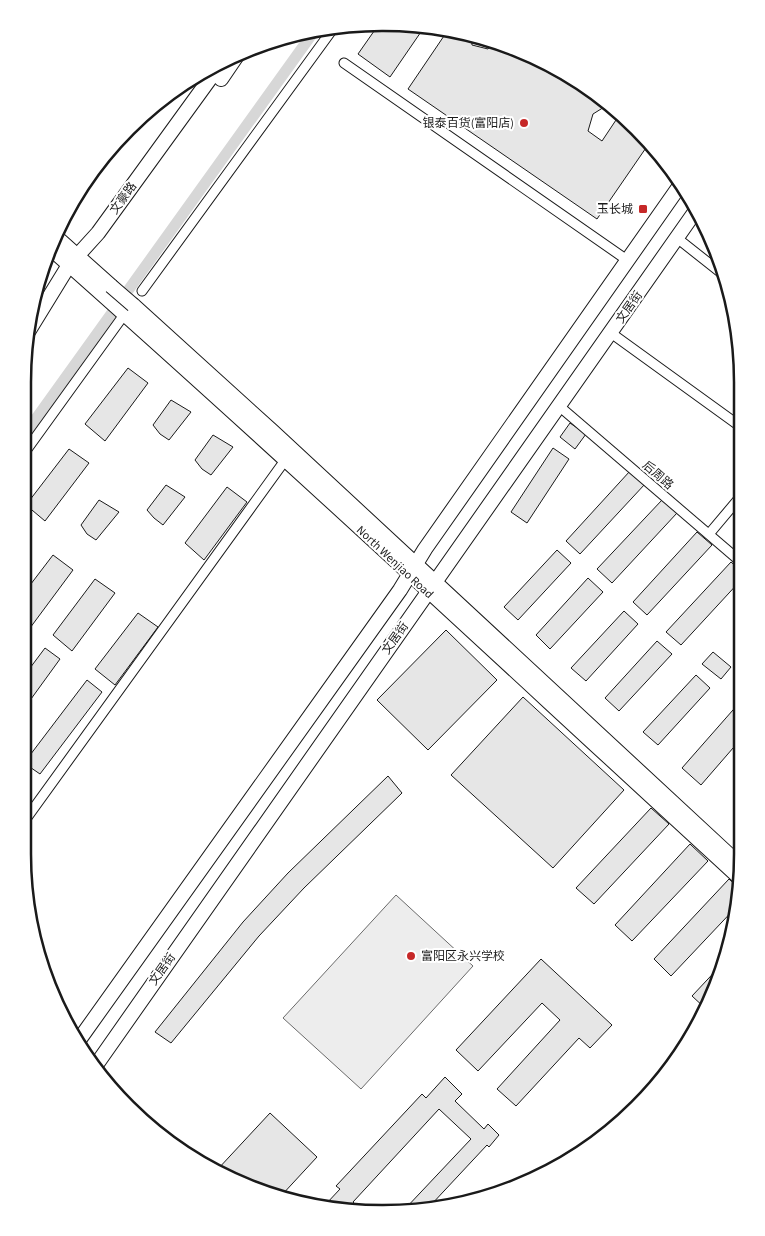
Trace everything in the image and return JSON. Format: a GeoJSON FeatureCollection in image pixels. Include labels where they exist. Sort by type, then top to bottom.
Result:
{"type":"FeatureCollection","features":[{"type":"Feature","properties":{"kind":"street"},"geometry":{"type":"LineString","coordinates":[[142,291],[328,36]]}},
{"type":"Feature","properties":{"kind":"street"},"geometry":{"type":"LineString","coordinates":[[344,63],[627,260]]}},
{"type":"Feature","properties":{"kind":"street","name":"文豪路"},"geometry":{"type":"LineString","coordinates":[[77,263],[104,239],[229,66]]}},
{"type":"Feature","properties":{"kind":"street","name":"文豪路"},"geometry":{"type":"LineString","coordinates":[[37,319],[213,75]]}},
{"type":"Feature","properties":{"kind":"street","name":"文居街"},"geometry":{"type":"LineString","coordinates":[[82,1036],[413,570],[677,190]]}},
{"type":"Feature","properties":{"kind":"street","name":"文居街"},"geometry":{"type":"LineString","coordinates":[[99,1061],[692,216]]}},
{"type":"Feature","properties":{"kind":"street"},"geometry":{"type":"LineString","coordinates":[[677,238],[714,267]]}},
{"type":"Feature","properties":{"kind":"street","name":"North Wenjiao Road"},"geometry":{"type":"LineString","coordinates":[[60,243],[77,263],[107,290],[126,313],[286,459],[413,570]]}},
{"type":"Feature","properties":{"kind":"street","name":"North Wenjiao Road"},"geometry":{"type":"LineString","coordinates":[[57,252],[77,263]]}},
{"type":"Feature","properties":{"kind":"street"},"geometry":{"type":"LineString","coordinates":[[31,444],[126,313]]}},
{"type":"Feature","properties":{"kind":"street","name":"North Wenjiao Road"},"geometry":{"type":"LineString","coordinates":[[126,313],[413,570],[733,872]]}},
{"type":"Feature","properties":{"kind":"street"},"geometry":{"type":"LineString","coordinates":[[611,333],[734,422]]}},
{"type":"Feature","properties":{"kind":"street","name":"后周路"},"geometry":{"type":"LineString","coordinates":[[559,406],[734,556]]}},
{"type":"Feature","properties":{"kind":"street"},"geometry":{"type":"LineString","coordinates":[[31,812],[286,459]]}},
{"type":"Feature","properties":{"kind":"street"},"geometry":{"type":"LineString","coordinates":[[709,534],[734,504]]}},
{"type":"Feature","properties":{"kind":"street","name":"North Wenjiao Road"},"geometry":{"type":"LineString","coordinates":[[431,587],[734,859]]}},
{"type":"Feature","properties":{"kind":"shaded area"},"geometry":{"type":"Polygon","coordinates":[[[396,895],[473,966],[361,1089],[283,1018],[396,895]]]}},
{"type":"Feature","properties":{"kind":"building"},"geometry":{"type":"Polygon","coordinates":[[[374,31],[420,33],[390,77],[358,54],[374,31]]]}},
{"type":"Feature","properties":{"kind":"building","name":"银泰百货(富阳店)"},"geometry":{"type":"Polygon","coordinates":[[[443,37],[472,43],[472,45],[495,50],[538,67],[578,90],[602,109],[593,114],[588,131],[602,141],[616,120],[645,149],[597,219],[408,89],[443,37]]]}},
{"type":"Feature","properties":{"kind":"building"},"geometry":{"type":"Polygon","coordinates":[[[128,368],[148,383],[105,441],[85,424],[128,368]]]}},
{"type":"Feature","properties":{"kind":"building"},"geometry":{"type":"Polygon","coordinates":[[[171,400],[191,412],[169,440],[160,434],[153,425],[171,400]]]}},
{"type":"Feature","properties":{"kind":"building"},"geometry":{"type":"Polygon","coordinates":[[[570,423],[586,434],[575,449],[560,437],[570,423]]]}},
{"type":"Feature","properties":{"kind":"building"},"geometry":{"type":"Polygon","coordinates":[[[213,435],[233,447],[211,475],[202,469],[195,460],[213,435]]]}},
{"type":"Feature","properties":{"kind":"building"},"geometry":{"type":"Polygon","coordinates":[[[553,448],[569,459],[527,523],[511,512],[553,448]]]}},
{"type":"Feature","properties":{"kind":"building"},"geometry":{"type":"Polygon","coordinates":[[[69,449],[89,463],[45,521],[31,509],[31,498],[69,449]]]}},
{"type":"Feature","properties":{"kind":"building"},"geometry":{"type":"Polygon","coordinates":[[[630,471],[645,484],[580,554],[566,541],[630,471]]]}},
{"type":"Feature","properties":{"kind":"building"},"geometry":{"type":"Polygon","coordinates":[[[166,485],[185,497],[163,525],[147,510],[166,485]]]}},
{"type":"Feature","properties":{"kind":"building"},"geometry":{"type":"Polygon","coordinates":[[[227,487],[247,502],[204,560],[185,543],[227,487]]]}},
{"type":"Feature","properties":{"kind":"building"},"geometry":{"type":"Polygon","coordinates":[[[99,500],[119,512],[96,540],[87,534],[81,525],[99,500]]]}},
{"type":"Feature","properties":{"kind":"building"},"geometry":{"type":"Polygon","coordinates":[[[662,500],[677,513],[612,583],[597,569],[662,500]]]}},
{"type":"Feature","properties":{"kind":"building"},"geometry":{"type":"Polygon","coordinates":[[[697,532],[712,545],[647,615],[633,602],[697,532]]]}},
{"type":"Feature","properties":{"kind":"building"},"geometry":{"type":"Polygon","coordinates":[[[557,550],[571,563],[518,620],[504,607],[557,550]]]}},
{"type":"Feature","properties":{"kind":"building"},"geometry":{"type":"Polygon","coordinates":[[[53,555],[73,570],[31,627],[31,584],[53,555]]]}},
{"type":"Feature","properties":{"kind":"building"},"geometry":{"type":"Polygon","coordinates":[[[731,562],[734,565],[734,588],[681,645],[666,632],[731,562]]]}},
{"type":"Feature","properties":{"kind":"building"},"geometry":{"type":"Polygon","coordinates":[[[588,578],[603,592],[550,649],[536,635],[588,578]]]}},
{"type":"Feature","properties":{"kind":"building"},"geometry":{"type":"Polygon","coordinates":[[[95,579],[115,593],[72,651],[53,635],[95,579]]]}},
{"type":"Feature","properties":{"kind":"building"},"geometry":{"type":"Polygon","coordinates":[[[624,611],[638,624],[586,681],[571,668],[624,611]]]}},
{"type":"Feature","properties":{"kind":"building"},"geometry":{"type":"Polygon","coordinates":[[[138,613],[158,627],[115,685],[95,669],[138,613]]]}},
{"type":"Feature","properties":{"kind":"building"},"geometry":{"type":"Polygon","coordinates":[[[446,630],[497,680],[428,750],[377,700],[446,630]]]}},
{"type":"Feature","properties":{"kind":"building"},"geometry":{"type":"Polygon","coordinates":[[[657,641],[672,654],[619,711],[605,698],[657,641]]]}},
{"type":"Feature","properties":{"kind":"building"},"geometry":{"type":"Polygon","coordinates":[[[45,648],[60,659],[31,699],[31,667],[45,648]]]}},
{"type":"Feature","properties":{"kind":"building"},"geometry":{"type":"Polygon","coordinates":[[[713,652],[731,667],[721,679],[702,664],[713,652]]]}},
{"type":"Feature","properties":{"kind":"building"},"geometry":{"type":"Polygon","coordinates":[[[696,675],[710,688],[658,745],[643,732],[696,675]]]}},
{"type":"Feature","properties":{"kind":"building"},"geometry":{"type":"Polygon","coordinates":[[[87,680],[102,692],[40,774],[31,768],[31,754],[87,680]]]}},
{"type":"Feature","properties":{"kind":"building"},"geometry":{"type":"Polygon","coordinates":[[[523,697],[624,790],[553,868],[451,775],[523,697]]]}},
{"type":"Feature","properties":{"kind":"building"},"geometry":{"type":"Polygon","coordinates":[[[734,709],[734,747],[701,785],[682,768],[734,709]]]}},
{"type":"Feature","properties":{"kind":"building"},"geometry":{"type":"Polygon","coordinates":[[[388,776],[402,793],[304,888],[259,936],[171,1043],[155,1032],[243,922],[288,873],[388,776]]]}},
{"type":"Feature","properties":{"kind":"building"},"geometry":{"type":"Polygon","coordinates":[[[651,808],[669,824],[594,904],[576,888],[651,808]]]}},
{"type":"Feature","properties":{"kind":"building"},"geometry":{"type":"Polygon","coordinates":[[[690,844],[708,861],[632,941],[615,925],[690,844]]]}},
{"type":"Feature","properties":{"kind":"building"},"geometry":{"type":"Polygon","coordinates":[[[729,879],[732,882],[728,916],[671,976],[654,959],[729,879]]]}},
{"type":"Feature","properties":{"kind":"building"},"geometry":{"type":"Polygon","coordinates":[[[541,959],[612,1025],[590,1048],[579,1038],[516,1106],[497,1089],[560,1020],[542,1003],[478,1071],[456,1050],[541,959]]]}},
{"type":"Feature","properties":{"kind":"building"},"geometry":{"type":"Polygon","coordinates":[[[712,975],[700,1004],[692,996],[712,975]]]}},
{"type":"Feature","properties":{"kind":"building"},"geometry":{"type":"Polygon","coordinates":[[[445,1077],[462,1094],[455,1101],[484,1129],[488,1124],[499,1135],[489,1147],[487,1145],[435,1201],[410,1204],[471,1139],[439,1109],[353,1202],[355,1204],[329,1201],[340,1189],[336,1186],[422,1094],[426,1098],[445,1077]]]}},
{"type":"Feature","properties":{"kind":"building"},"geometry":{"type":"Polygon","coordinates":[[[270,1113],[317,1157],[286,1191],[248,1178],[221,1166],[270,1113]]]}},
{"type":"Feature","properties":{"kind":"waterway"},"geometry":{"type":"LineString","coordinates":[[31,426],[308,39]]}},
{"type":"Feature","properties":{"kind":"place","name":"银泰百货(富阳店)"},"geometry":{"type":"Point","coordinates":[524,123]}},
{"type":"Feature","properties":{"kind":"place","name":"玉长城"},"geometry":{"type":"Point","coordinates":[643,209]}},
{"type":"Feature","properties":{"kind":"place","name":"富阳区永兴学校"},"geometry":{"type":"Point","coordinates":[411,956]}}]}
